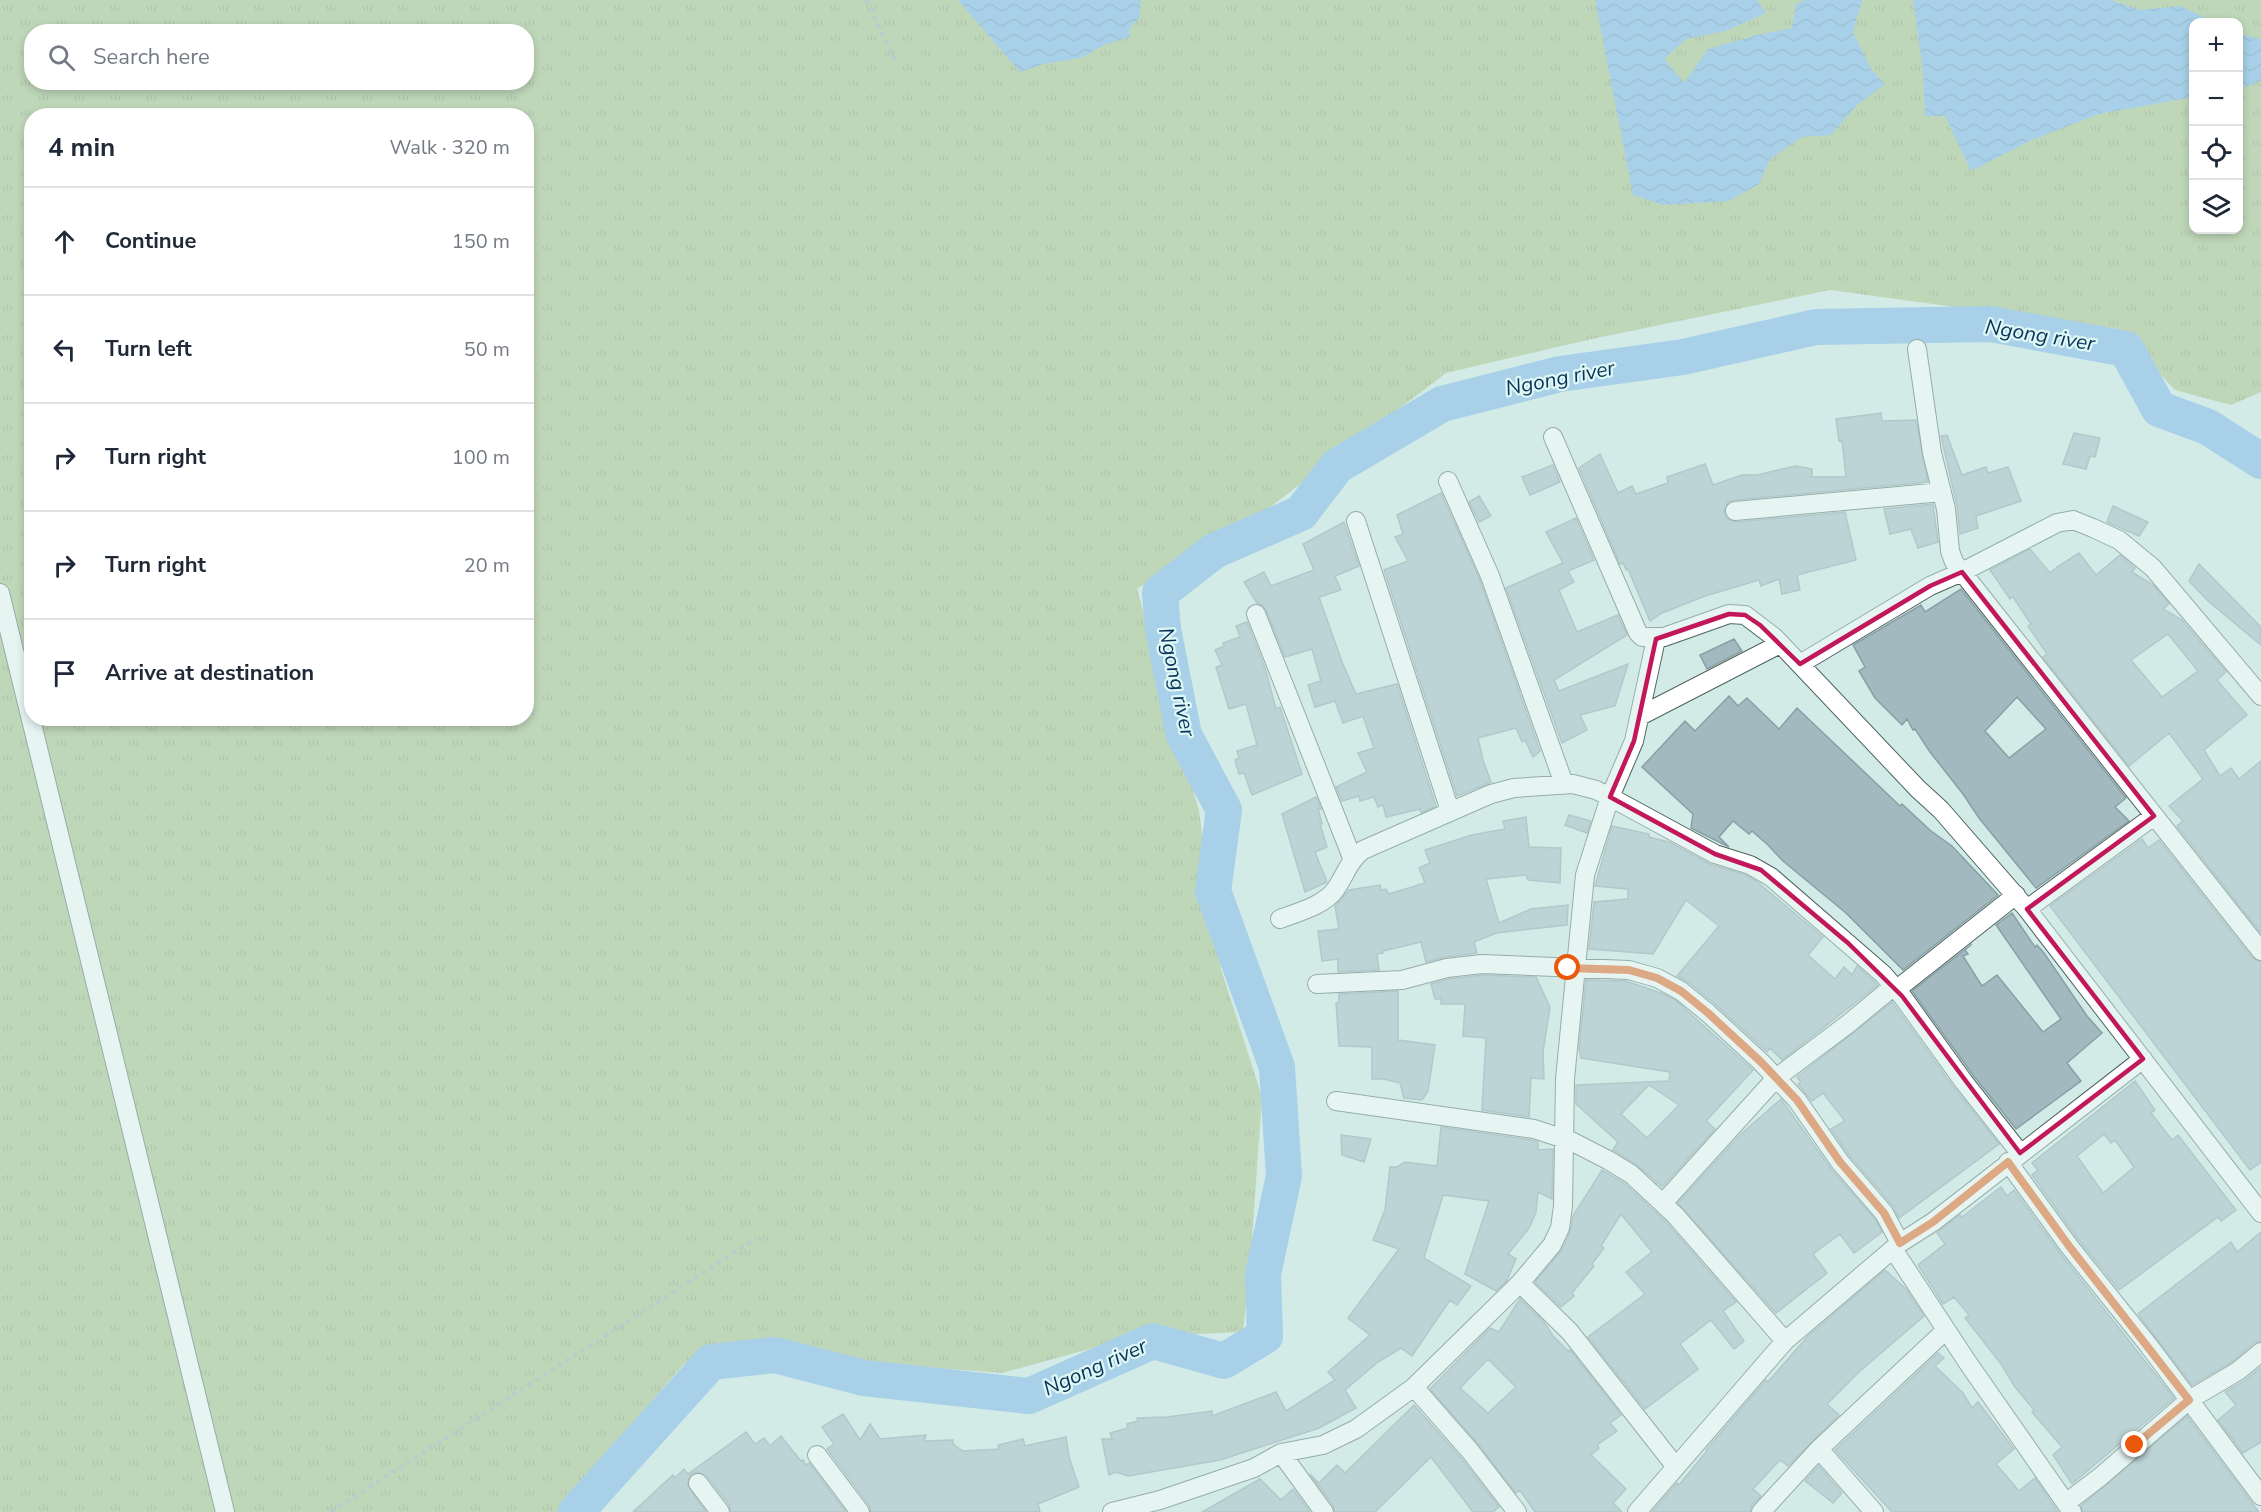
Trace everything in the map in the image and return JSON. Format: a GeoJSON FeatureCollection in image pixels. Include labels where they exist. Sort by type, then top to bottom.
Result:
{"type":"FeatureCollection","features":[{"type":"Feature","properties":{"kind":"street"},"geometry":{"type":"LineString","coordinates":[[1917,349],[1932,453],[1942,492],[1950,551],[1954,562],[2261,951]]}},
{"type":"Feature","properties":{"kind":"street"},"geometry":{"type":"LineString","coordinates":[[1553,436],[1638,633],[1642,637],[1656,639],[1730,614],[1745,615],[1760,625],[1941,810],[2016,894],[2258,1203]]}},
{"type":"Feature","properties":{"kind":"street"},"geometry":{"type":"LineString","coordinates":[[1448,481],[1490,576],[1564,784]]}},
{"type":"Feature","properties":{"kind":"street"},"geometry":{"type":"LineString","coordinates":[[1735,511],[1942,492]]}},
{"type":"Feature","properties":{"kind":"street"},"geometry":{"type":"LineString","coordinates":[[1800,664],[1930,586],[2057,523],[2073,520],[2119,540],[2153,568],[2261,696]]}},
{"type":"Feature","properties":{"kind":"street"},"geometry":{"type":"LineString","coordinates":[[1356,521],[1449,811]]}},
{"type":"Feature","properties":{"kind":"street"},"geometry":{"type":"LineString","coordinates":[[0,593],[24,691]]}},
{"type":"Feature","properties":{"kind":"street"},"geometry":{"type":"LineString","coordinates":[[1256,614],[1353,860]]}},
{"type":"Feature","properties":{"kind":"street"},"geometry":{"type":"LineString","coordinates":[[1112,1512],[1160,1500],[1254,1468],[1281,1453],[1323,1445],[1363,1424],[1414,1387],[1520,1283],[1552,1245],[1560,1228],[1563,1206],[1562,1139],[1565,1079],[1585,875],[1611,797],[1629,754],[1640,716],[1656,639]]}},
{"type":"Feature","properties":{"kind":"street"},"geometry":{"type":"LineString","coordinates":[[1640,716],[1780,644]]}},
{"type":"Feature","properties":{"kind":"street"},"geometry":{"type":"LineString","coordinates":[[33,726],[225,1512]]}},
{"type":"Feature","properties":{"kind":"street"},"geometry":{"type":"LineString","coordinates":[[1280,919],[1327,898],[1335,890],[1353,860],[1363,850],[1449,811],[1491,794],[1514,788],[1564,784],[1585,787],[1611,797],[1715,854],[1750,864],[1771,877],[1874,966],[1895,988],[1964,1082],[2069,1246],[2261,1496]]}},
{"type":"Feature","properties":{"kind":"street"},"geometry":{"type":"LineString","coordinates":[[2027,909],[2154,816]]}},
{"type":"Feature","properties":{"kind":"street"},"geometry":{"type":"LineString","coordinates":[[1663,1203],[1776,1078],[2016,894]]}},
{"type":"Feature","properties":{"kind":"street"},"geometry":{"type":"LineString","coordinates":[[1317,984],[1402,980],[1447,968],[1482,964],[1629,970],[1657,978],[1673,987],[1708,1013],[1797,1100],[1840,1162],[1873,1198],[1889,1221],[1896,1246],[1946,1330],[2069,1507],[2189,1400],[2238,1371],[2261,1352]]}},
{"type":"Feature","properties":{"kind":"street"},"geometry":{"type":"LineString","coordinates":[[1637,1512],[1785,1341],[1896,1246],[1933,1222],[2143,1059]]}},
{"type":"Feature","properties":{"kind":"street"},"geometry":{"type":"LineString","coordinates":[[1336,1101],[1525,1128],[1562,1139],[1608,1160],[1631,1174],[1663,1203],[1785,1341]]}},
{"type":"Feature","properties":{"kind":"street"},"geometry":{"type":"LineString","coordinates":[[1520,1283],[1570,1332],[1676,1467]]}},
{"type":"Feature","properties":{"kind":"street"},"geometry":{"type":"LineString","coordinates":[[1761,1512],[1819,1449],[1946,1330]]}},
{"type":"Feature","properties":{"kind":"street"},"geometry":{"type":"LineString","coordinates":[[1414,1387],[1470,1451],[1517,1512]]}},
{"type":"Feature","properties":{"kind":"street"},"geometry":{"type":"LineString","coordinates":[[1819,1449],[1874,1512]]}},
{"type":"Feature","properties":{"kind":"street"},"geometry":{"type":"LineString","coordinates":[[1281,1453],[1324,1512]]}},
{"type":"Feature","properties":{"kind":"street"},"geometry":{"type":"LineString","coordinates":[[817,1455],[860,1512]]}},
{"type":"Feature","properties":{"kind":"street"},"geometry":{"type":"LineString","coordinates":[[698,1483],[720,1512]]}},
{"type":"Feature","properties":{"kind":"path"},"geometry":{"type":"LineString","coordinates":[[866,0],[897,64]]}},
{"type":"Feature","properties":{"kind":"path"},"geometry":{"type":"LineString","coordinates":[[331,1512],[757,1238]]}},
{"type":"Feature","properties":{"kind":"highlighted area"},"geometry":{"type":"Polygon","coordinates":[[[1962,572],[2154,816],[2027,909],[2143,1059],[2020,1153],[1902,996],[1848,943],[1761,870],[1715,854],[1610,797],[1634,741],[1656,639],[1729,614],[1745,615],[1760,625],[1800,664],[1930,586],[1962,572]]]}},
{"type":"Feature","properties":{"kind":"green space"},"geometry":{"type":"Polygon","coordinates":[[[0,0],[2261,0],[2261,392],[2231,405],[2175,390],[2118,329],[1830,290],[1592,339],[1446,373],[1273,505],[1137,589],[1199,811],[1221,969],[1262,1097],[1243,1332],[1133,1337],[1002,1373],[871,1363],[736,1341],[684,1364],[637,1418],[562,1512],[0,1512],[0,0]]]}},
{"type":"Feature","properties":{"kind":"water"},"geometry":{"type":"Polygon","coordinates":[[[958,0],[1141,0],[1139,19],[1129,28],[1130,37],[1106,44],[1081,58],[1044,64],[1020,72],[958,0]]]}},
{"type":"Feature","properties":{"kind":"water"},"geometry":{"type":"Polygon","coordinates":[[[1595,0],[1757,0],[1766,13],[1725,31],[1686,39],[1664,59],[1684,83],[1708,49],[1792,28],[1796,4],[1805,0],[1862,0],[1853,32],[1871,69],[1885,84],[1857,105],[1831,135],[1802,137],[1770,159],[1759,184],[1729,201],[1663,205],[1633,195],[1595,0]]]}},
{"type":"Feature","properties":{"kind":"water"},"geometry":{"type":"Polygon","coordinates":[[[1913,0],[2111,0],[2140,10],[2180,6],[2206,18],[2189,18],[2189,98],[2099,114],[2032,140],[1971,171],[1945,116],[1925,116],[1923,70],[1913,0]]]}},
{"type":"Feature","properties":{"kind":"water"},"geometry":{"type":"Polygon","coordinates":[[[2243,35],[2261,39],[2261,81],[2243,88],[2243,35]]]}},
{"type":"Feature","properties":{"kind":"building"},"geometry":{"type":"Polygon","coordinates":[[[1881,413],[1882,421],[1916,420],[1928,482],[1734,500],[1728,502],[1724,511],[1726,518],[1736,522],[1845,512],[1856,560],[1797,575],[1800,590],[1782,594],[1779,579],[1761,586],[1759,580],[1705,596],[1662,613],[1650,621],[1628,569],[1626,570],[1623,563],[1620,564],[1579,468],[1600,454],[1618,493],[1632,486],[1636,494],[1668,483],[1667,477],[1705,464],[1713,485],[1742,475],[1757,475],[1795,466],[1812,469],[1812,477],[1846,477],[1842,440],[1839,441],[1836,419],[1881,413]]]}},
{"type":"Feature","properties":{"kind":"building"},"geometry":{"type":"Polygon","coordinates":[[[2074,433],[2100,438],[2095,457],[2090,456],[2086,469],[2063,464],[2074,433]]]}},
{"type":"Feature","properties":{"kind":"building"},"geometry":{"type":"Polygon","coordinates":[[[1947,435],[1962,475],[1986,467],[1988,473],[2008,467],[2021,501],[1976,516],[1978,528],[1960,534],[1957,506],[1941,436],[1947,435]]]}},
{"type":"Feature","properties":{"kind":"building"},"geometry":{"type":"Polygon","coordinates":[[[1553,465],[1560,482],[1530,495],[1522,477],[1553,465]]]}},
{"type":"Feature","properties":{"kind":"building"},"geometry":{"type":"Polygon","coordinates":[[[1441,493],[1480,580],[1540,751],[1533,757],[1525,740],[1522,742],[1516,728],[1478,738],[1491,782],[1457,796],[1384,570],[1408,561],[1395,537],[1403,534],[1397,515],[1441,493]]]}},
{"type":"Feature","properties":{"kind":"building"},"geometry":{"type":"Polygon","coordinates":[[[1479,496],[1491,516],[1479,522],[1469,502],[1479,496]]]}},
{"type":"Feature","properties":{"kind":"building"},"geometry":{"type":"Polygon","coordinates":[[[1933,504],[1938,542],[1918,548],[1911,529],[1890,534],[1884,509],[1933,504]]]}},
{"type":"Feature","properties":{"kind":"building"},"geometry":{"type":"Polygon","coordinates":[[[2113,506],[2148,522],[2139,536],[2107,522],[2113,506]]]}},
{"type":"Feature","properties":{"kind":"building"},"geometry":{"type":"Polygon","coordinates":[[[1576,518],[1594,560],[1568,571],[1574,582],[1559,590],[1577,632],[1618,615],[1627,635],[1554,680],[1559,691],[1628,664],[1615,706],[1580,715],[1587,730],[1562,743],[1506,588],[1563,563],[1546,532],[1576,518]]]}},
{"type":"Feature","properties":{"kind":"building"},"geometry":{"type":"Polygon","coordinates":[[[1344,522],[1359,566],[1335,576],[1341,590],[1319,597],[1356,694],[1397,684],[1436,806],[1421,813],[1420,809],[1386,817],[1383,805],[1378,807],[1374,797],[1360,801],[1359,796],[1342,801],[1336,787],[1367,772],[1358,753],[1374,748],[1363,716],[1343,723],[1335,701],[1315,707],[1308,685],[1321,681],[1312,649],[1285,657],[1266,610],[1257,603],[1244,582],[1264,572],[1271,586],[1314,570],[1303,544],[1344,522]]]}},
{"type":"Feature","properties":{"kind":"building"},"geometry":{"type":"Polygon","coordinates":[[[2030,549],[2050,573],[2079,553],[2096,575],[2120,555],[2135,568],[2132,572],[2153,585],[2169,604],[2163,609],[2182,620],[2226,672],[2217,680],[2247,715],[2204,750],[2220,776],[2231,768],[2239,779],[2261,761],[2261,933],[2177,826],[2183,821],[2169,806],[2203,779],[2169,733],[2129,766],[2043,657],[2047,654],[2028,626],[2031,624],[2013,597],[2010,599],[1990,570],[2030,549]],[[2168,634],[2131,660],[2162,697],[2198,671],[2168,634]]]}},
{"type":"Feature","properties":{"kind":"building"},"geometry":{"type":"Polygon","coordinates":[[[2199,564],[2261,627],[2261,645],[2208,601],[2189,581],[2199,564]]]}},
{"type":"Feature","properties":{"kind":"building"},"geometry":{"type":"Polygon","coordinates":[[[1961,589],[2126,798],[2115,807],[2129,821],[2036,888],[1979,818],[1907,719],[1902,725],[1875,698],[1859,671],[1865,667],[1853,645],[1921,605],[1925,612],[1961,589]],[[2017,697],[1985,731],[2009,758],[2046,729],[2017,697]]]}},
{"type":"Feature","properties":{"kind":"building"},"geometry":{"type":"Polygon","coordinates":[[[1247,622],[1265,668],[1276,709],[1280,707],[1302,774],[1252,795],[1244,773],[1239,774],[1235,760],[1239,758],[1237,751],[1257,745],[1246,704],[1229,709],[1216,667],[1222,665],[1215,650],[1224,646],[1223,643],[1240,637],[1236,626],[1247,622]]]}},
{"type":"Feature","properties":{"kind":"building"},"geometry":{"type":"Polygon","coordinates":[[[1734,639],[1742,651],[1707,669],[1700,655],[1734,639]]]}},
{"type":"Feature","properties":{"kind":"building"},"geometry":{"type":"Polygon","coordinates":[[[1729,696],[1738,706],[1747,698],[1779,729],[1797,708],[1900,806],[1902,804],[1931,831],[1952,846],[1998,895],[1903,970],[1846,913],[1783,861],[1752,831],[1749,834],[1733,821],[1719,837],[1729,847],[1691,828],[1693,814],[1642,767],[1685,721],[1695,731],[1729,696]]]}},
{"type":"Feature","properties":{"kind":"building"},"geometry":{"type":"Polygon","coordinates":[[[1316,797],[1321,809],[1318,809],[1322,824],[1320,824],[1327,847],[1315,852],[1327,882],[1305,892],[1282,814],[1316,797]]]}},
{"type":"Feature","properties":{"kind":"building"},"geometry":{"type":"Polygon","coordinates":[[[1569,815],[1591,821],[1587,833],[1565,825],[1569,815]]]}},
{"type":"Feature","properties":{"kind":"building"},"geometry":{"type":"Polygon","coordinates":[[[1526,817],[1529,847],[1561,848],[1560,883],[1528,880],[1526,875],[1486,879],[1499,923],[1531,909],[1568,905],[1567,925],[1496,933],[1474,942],[1477,953],[1426,962],[1421,942],[1383,951],[1377,954],[1379,970],[1338,972],[1338,959],[1322,961],[1318,931],[1339,929],[1335,906],[1349,890],[1380,885],[1381,890],[1386,889],[1389,894],[1425,883],[1419,868],[1430,863],[1425,850],[1472,835],[1505,829],[1503,821],[1526,817]]]}},
{"type":"Feature","properties":{"kind":"building"},"geometry":{"type":"Polygon","coordinates":[[[1612,826],[1649,834],[1649,837],[1669,842],[1710,864],[1745,875],[1756,881],[1823,937],[1808,955],[1835,979],[1844,967],[1852,975],[1857,966],[1878,985],[1782,1060],[1770,1048],[1767,1052],[1715,1004],[1677,976],[1719,926],[1686,900],[1653,954],[1589,949],[1594,902],[1628,899],[1628,889],[1595,886],[1612,826]]]}},
{"type":"Feature","properties":{"kind":"building"},"geometry":{"type":"Polygon","coordinates":[[[2142,839],[2148,848],[2159,840],[2252,958],[2261,962],[2261,1162],[2250,1170],[2050,906],[2142,839]]]}},
{"type":"Feature","properties":{"kind":"building"},"geometry":{"type":"Polygon","coordinates":[[[2012,913],[2035,947],[2037,945],[2044,953],[2087,1016],[2102,1033],[2067,1063],[2081,1081],[2016,1129],[1973,1075],[1912,991],[1972,944],[1965,950],[1968,954],[1963,956],[1982,986],[1997,975],[2043,1032],[2061,1019],[1996,925],[2012,913]]]}},
{"type":"Feature","properties":{"kind":"building"},"geometry":{"type":"Polygon","coordinates":[[[1482,975],[1536,977],[1550,1007],[1543,1052],[1544,1079],[1531,1078],[1529,1117],[1482,1110],[1486,1038],[1463,1036],[1465,1004],[1441,1004],[1441,999],[1435,999],[1431,984],[1482,975]]]}},
{"type":"Feature","properties":{"kind":"building"},"geometry":{"type":"Polygon","coordinates":[[[1586,980],[1626,981],[1675,1000],[1753,1070],[1706,1121],[1715,1129],[1662,1187],[1638,1166],[1613,1150],[1618,1142],[1576,1104],[1576,1085],[1669,1081],[1670,1072],[1581,1058],[1579,1048],[1586,980]],[[1649,1085],[1621,1114],[1647,1138],[1679,1105],[1649,1085]]]}},
{"type":"Feature","properties":{"kind":"building"},"geometry":{"type":"Polygon","coordinates":[[[1398,991],[1398,1040],[1435,1045],[1428,1091],[1422,1100],[1404,1098],[1400,1083],[1372,1079],[1372,1047],[1339,1046],[1336,1003],[1339,1002],[1339,994],[1398,991]]]}},
{"type":"Feature","properties":{"kind":"building"},"geometry":{"type":"Polygon","coordinates":[[[1892,1002],[1955,1089],[1999,1144],[1899,1218],[1893,1206],[1849,1155],[1831,1129],[1845,1121],[1823,1093],[1812,1101],[1798,1084],[1801,1082],[1797,1077],[1892,1002]]]}},
{"type":"Feature","properties":{"kind":"building"},"geometry":{"type":"Polygon","coordinates":[[[2135,1081],[2155,1110],[2151,1113],[2172,1140],[2178,1135],[2236,1210],[2221,1221],[2218,1217],[2119,1290],[2078,1239],[2032,1175],[2038,1170],[2032,1163],[2135,1081]],[[2104,1134],[2077,1156],[2103,1193],[2134,1167],[2115,1140],[2111,1143],[2104,1134]]]}},
{"type":"Feature","properties":{"kind":"building"},"geometry":{"type":"Polygon","coordinates":[[[1781,1099],[1831,1169],[1875,1219],[1882,1232],[1854,1253],[1840,1234],[1813,1254],[1827,1273],[1776,1313],[1678,1203],[1740,1135],[1781,1099]]]}},
{"type":"Feature","properties":{"kind":"building"},"geometry":{"type":"Polygon","coordinates":[[[1441,1127],[1531,1140],[1538,1142],[1538,1150],[1553,1149],[1552,1199],[1538,1192],[1536,1212],[1529,1228],[1508,1254],[1516,1259],[1507,1280],[1496,1291],[1465,1274],[1489,1201],[1443,1195],[1424,1258],[1471,1286],[1457,1305],[1450,1300],[1412,1356],[1401,1348],[1378,1362],[1345,1390],[1356,1408],[1319,1428],[1220,1460],[1128,1476],[1116,1472],[1109,1475],[1102,1439],[1112,1439],[1110,1433],[1128,1428],[1127,1424],[1138,1421],[1137,1418],[1212,1411],[1212,1416],[1276,1392],[1286,1411],[1335,1380],[1328,1372],[1370,1335],[1348,1318],[1399,1249],[1373,1240],[1385,1210],[1390,1167],[1397,1167],[1405,1162],[1437,1166],[1441,1127]]]}},
{"type":"Feature","properties":{"kind":"building"},"geometry":{"type":"Polygon","coordinates":[[[1341,1135],[1371,1139],[1364,1162],[1342,1155],[1341,1135]]]}},
{"type":"Feature","properties":{"kind":"building"},"geometry":{"type":"Polygon","coordinates":[[[1602,1170],[1624,1183],[1667,1223],[1736,1302],[1723,1311],[1744,1341],[1734,1349],[1711,1320],[1680,1344],[1698,1369],[1645,1409],[1588,1337],[1645,1294],[1626,1272],[1652,1252],[1621,1214],[1601,1246],[1604,1248],[1592,1264],[1594,1266],[1572,1293],[1574,1296],[1561,1307],[1535,1282],[1562,1250],[1570,1232],[1573,1216],[1602,1170]]]}},
{"type":"Feature","properties":{"kind":"building"},"geometry":{"type":"Polygon","coordinates":[[[2001,1187],[2007,1196],[2014,1190],[2060,1253],[2174,1398],[2072,1484],[2053,1455],[2062,1447],[2032,1412],[2034,1410],[1965,1318],[1969,1315],[1954,1297],[1943,1304],[1918,1265],[1945,1244],[1937,1233],[2001,1187]]]}},
{"type":"Feature","properties":{"kind":"building"},"geometry":{"type":"Polygon","coordinates":[[[2261,1232],[2261,1341],[2254,1343],[2232,1362],[2192,1385],[2138,1314],[2231,1242],[2237,1252],[2261,1232]]]}},
{"type":"Feature","properties":{"kind":"building"},"geometry":{"type":"Polygon","coordinates":[[[1885,1270],[1906,1289],[1924,1316],[1859,1372],[1827,1404],[1839,1415],[1788,1466],[1780,1460],[1753,1489],[1761,1496],[1752,1505],[1750,1512],[1652,1512],[1677,1483],[1679,1485],[1766,1380],[1768,1382],[1808,1336],[1885,1270]]]}},
{"type":"Feature","properties":{"kind":"building"},"geometry":{"type":"Polygon","coordinates":[[[1520,1299],[1544,1322],[1553,1336],[1568,1351],[1570,1350],[1621,1415],[1610,1423],[1617,1431],[1597,1445],[1599,1448],[1591,1455],[1626,1489],[1613,1503],[1622,1512],[1535,1512],[1520,1490],[1516,1493],[1478,1444],[1430,1389],[1490,1328],[1499,1332],[1520,1299]],[[1488,1359],[1460,1388],[1488,1413],[1516,1387],[1488,1359]]]}},
{"type":"Feature","properties":{"kind":"building"},"geometry":{"type":"Polygon","coordinates":[[[1938,1353],[1944,1358],[1935,1366],[1963,1393],[1972,1408],[1978,1402],[2014,1449],[1996,1464],[2019,1491],[2035,1478],[2058,1512],[1892,1512],[1835,1450],[1938,1353]]]}},
{"type":"Feature","properties":{"kind":"building"},"geometry":{"type":"Polygon","coordinates":[[[2261,1367],[2261,1442],[2243,1453],[2218,1420],[2236,1405],[2225,1392],[2244,1381],[2261,1367]]]}},
{"type":"Feature","properties":{"kind":"building"},"geometry":{"type":"Polygon","coordinates":[[[1414,1405],[1461,1458],[1499,1507],[1493,1512],[1473,1512],[1431,1457],[1375,1512],[1335,1512],[1333,1505],[1310,1474],[1319,1483],[1337,1465],[1345,1473],[1414,1405]]]}},
{"type":"Feature","properties":{"kind":"building"},"geometry":{"type":"Polygon","coordinates":[[[843,1414],[860,1440],[870,1424],[880,1439],[926,1435],[924,1441],[953,1440],[953,1444],[963,1451],[999,1449],[998,1445],[1023,1439],[1025,1446],[1066,1437],[1069,1457],[1079,1487],[1038,1504],[1040,1512],[871,1512],[869,1505],[827,1449],[834,1444],[822,1427],[843,1414]]]}},
{"type":"Feature","properties":{"kind":"building"},"geometry":{"type":"Polygon","coordinates":[[[2187,1416],[2259,1512],[2083,1512],[2081,1506],[2187,1416]]]}},
{"type":"Feature","properties":{"kind":"building"},"geometry":{"type":"Polygon","coordinates":[[[746,1432],[755,1444],[764,1438],[770,1446],[781,1436],[801,1461],[803,1460],[806,1465],[809,1463],[846,1512],[731,1512],[729,1505],[707,1476],[697,1472],[691,1474],[687,1485],[706,1512],[633,1512],[673,1475],[675,1478],[684,1469],[688,1474],[746,1432]]]}},
{"type":"Feature","properties":{"kind":"building"},"geometry":{"type":"Polygon","coordinates":[[[1819,1466],[1842,1493],[1833,1503],[1805,1481],[1819,1466]]]}},
{"type":"Feature","properties":{"kind":"building"},"geometry":{"type":"Polygon","coordinates":[[[1260,1479],[1281,1500],[1293,1489],[1310,1512],[1202,1512],[1260,1479]]]}},
{"type":"Feature","properties":{"kind":"waterway","name":"Ngong river"},"geometry":{"type":"LineString","coordinates":[[576,1512],[711,1362],[775,1355],[864,1378],[1029,1396],[1153,1341],[1224,1361],[1265,1336],[1263,1274],[1284,1176],[1277,1067],[1213,891],[1224,810],[1184,735],[1163,629],[1160,593],[1214,551],[1301,513],[1337,466],[1442,404],[1560,374],[1683,357],[1816,327],[1991,324],[2126,349],[2159,409],[2208,427],[2261,461]]}},
{"type":"Feature","properties":{"kind":"route"},"geometry":{"type":"LineString","coordinates":[[1568,968],[1629,970],[1657,978],[1681,991],[1708,1013],[1761,1062],[1797,1100],[1840,1162],[1884,1213],[1900,1243],[1933,1222],[2008,1162],[2069,1246],[2189,1400],[2135,1445]]}}]}
